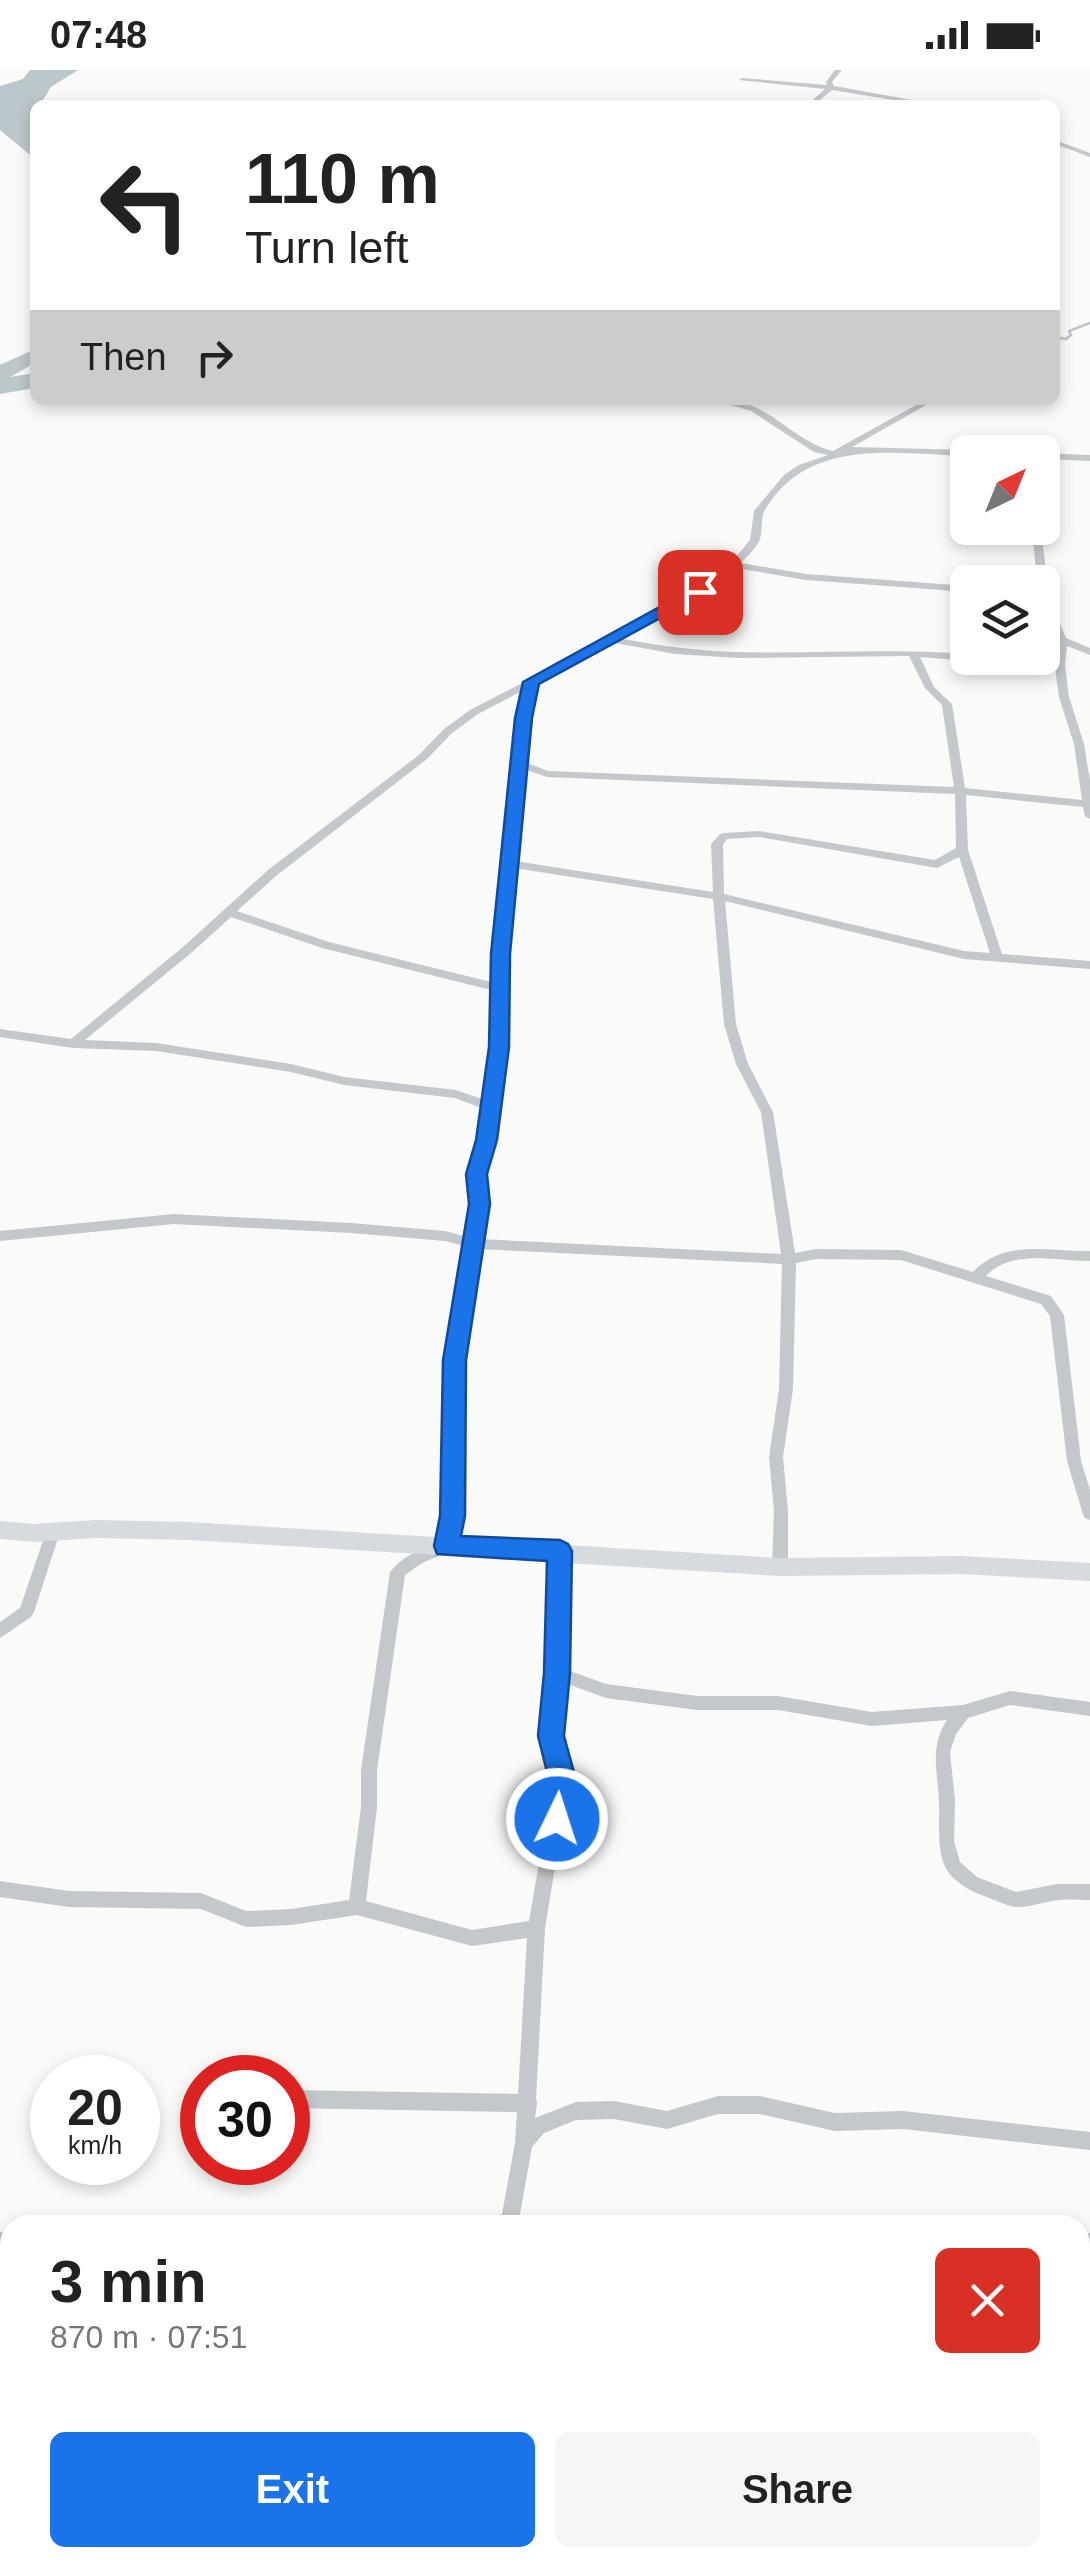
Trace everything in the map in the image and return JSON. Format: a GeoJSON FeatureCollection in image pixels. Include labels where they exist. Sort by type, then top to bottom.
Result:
{"type":"FeatureCollection","features":[{"type":"Feature","properties":{"kind":"street"},"geometry":{"type":"LineString","coordinates":[[831,87],[829,82],[839,70]]}},
{"type":"Feature","properties":{"kind":"street"},"geometry":{"type":"LineString","coordinates":[[742,80],[831,87],[908,100]]}},
{"type":"Feature","properties":{"kind":"street"},"geometry":{"type":"LineString","coordinates":[[816,100],[831,87]]}},
{"type":"Feature","properties":{"kind":"street"},"geometry":{"type":"LineString","coordinates":[[1060,144],[1090,154]]}},
{"type":"Feature","properties":{"kind":"street"},"geometry":{"type":"LineString","coordinates":[[738,405],[754,409],[817,450],[834,454],[852,450],[950,453]]}},
{"type":"Feature","properties":{"kind":"street"},"geometry":{"type":"LineString","coordinates":[[73,1044],[284,863],[423,757],[448,731],[700,592],[734,565],[755,541],[759,511],[787,478],[921,405]]}},
{"type":"Feature","properties":{"kind":"street"},"geometry":{"type":"LineString","coordinates":[[1060,457],[1090,458]]}},
{"type":"Feature","properties":{"kind":"street"},"geometry":{"type":"LineString","coordinates":[[734,565],[806,578],[950,588]]}},
{"type":"Feature","properties":{"kind":"street"},"geometry":{"type":"LineString","coordinates":[[519,764],[547,774],[960,791],[1089,808],[1060,665],[1060,635]]}},
{"type":"Feature","properties":{"kind":"street"},"geometry":{"type":"LineString","coordinates":[[613,640],[675,652],[738,655],[950,656]]}},
{"type":"Feature","properties":{"kind":"street"},"geometry":{"type":"LineString","coordinates":[[1062,640],[1090,652]]}},
{"type":"Feature","properties":{"kind":"street"},"geometry":{"type":"LineString","coordinates":[[913,653],[930,688],[946,704],[960,791],[962,850],[996,955]]}},
{"type":"Feature","properties":{"kind":"street"},"geometry":{"type":"LineString","coordinates":[[446,1546],[453,1502],[454,1360],[480,1204],[476,1174],[486,1140],[499,1047],[498,988],[519,764],[531,682]]}},
{"type":"Feature","properties":{"kind":"street"},"geometry":{"type":"LineString","coordinates":[[780,1567],[782,1511],[776,1457],[786,1388],[789,1260],[767,1112],[742,1064],[730,1024],[718,844],[724,836],[737,833],[937,864],[962,850]]}},
{"type":"Feature","properties":{"kind":"street"},"geometry":{"type":"LineString","coordinates":[[511,864],[720,896],[964,955],[1090,965]]}},
{"type":"Feature","properties":{"kind":"street"},"geometry":{"type":"LineString","coordinates":[[229,912],[326,946],[498,988]]}},
{"type":"Feature","properties":{"kind":"street"},"geometry":{"type":"LineString","coordinates":[[0,1033],[73,1044],[156,1047],[291,1068],[344,1082],[456,1094],[488,1106]]}},
{"type":"Feature","properties":{"kind":"street"},"geometry":{"type":"LineString","coordinates":[[0,1236],[174,1218],[411,1233],[474,1244],[789,1260],[816,1254],[901,1255],[1046,1300],[1057,1316],[1074,1461],[1090,1514]]}},
{"type":"Feature","properties":{"kind":"street"},"geometry":{"type":"LineString","coordinates":[[977,1277],[986,1265],[1016,1253],[1090,1256]]}},
{"type":"Feature","properties":{"kind":"street"},"geometry":{"type":"LineString","coordinates":[[0,1530],[189,1531],[780,1567],[960,1564],[1090,1572]]}},
{"type":"Feature","properties":{"kind":"street"},"geometry":{"type":"LineString","coordinates":[[0,1631],[26,1612],[53,1532]]}},
{"type":"Feature","properties":{"kind":"street"},"geometry":{"type":"LineString","coordinates":[[357,1907],[370,1807],[369,1770],[398,1572],[417,1558],[446,1546]]}},
{"type":"Feature","properties":{"kind":"street"},"geometry":{"type":"LineString","coordinates":[[510,2215],[528,2103],[536,1928],[562,1776],[551,1736],[560,1551]]}},
{"type":"Feature","properties":{"kind":"street"},"geometry":{"type":"LineString","coordinates":[[557,1673],[606,1691],[697,1702],[778,1704],[872,1719],[963,1712],[1010,1698],[1090,1709]]}},
{"type":"Feature","properties":{"kind":"street"},"geometry":{"type":"LineString","coordinates":[[963,1712],[949,1730],[942,1752],[948,1801],[946,1841],[953,1868],[971,1884],[1016,1900],[1057,1892],[1090,1892]]}},
{"type":"Feature","properties":{"kind":"street"},"geometry":{"type":"LineString","coordinates":[[0,1890],[69,1899],[201,1901],[246,1918],[292,1917],[357,1907],[472,1938],[536,1928]]}},
{"type":"Feature","properties":{"kind":"street"},"geometry":{"type":"LineString","coordinates":[[310,2100],[528,2103]]}},
{"type":"Feature","properties":{"kind":"street"},"geometry":{"type":"LineString","coordinates":[[524,2143],[538,2126],[576,2111],[614,2110],[667,2120],[718,2105],[760,2105],[835,2122],[902,2120],[1090,2141]]}},
{"type":"Feature","properties":{"kind":"shaded area"},"geometry":{"type":"Polygon","coordinates":[[[30,70],[78,70],[51,87],[43,100],[30,100],[30,155],[0,130],[0,86],[23,79],[30,70]]]}},
{"type":"Feature","properties":{"kind":"shaded area"},"geometry":{"type":"Polygon","coordinates":[[[30,351],[30,366],[10,377],[30,374],[30,389],[0,394],[0,365],[30,351]]]}},
{"type":"Feature","properties":{"kind":"waterway"},"geometry":{"type":"LineString","coordinates":[[1060,338],[1066,339],[1071,335],[1069,331],[1090,323]]}},
{"type":"Feature","properties":{"kind":"route"},"geometry":{"type":"LineString","coordinates":[[557,1819],[562,1776],[551,1736],[560,1551],[446,1546],[455,1456],[454,1360],[480,1204],[476,1174],[486,1140],[499,1047],[500,954],[524,718],[531,682],[700,592]]}}]}
